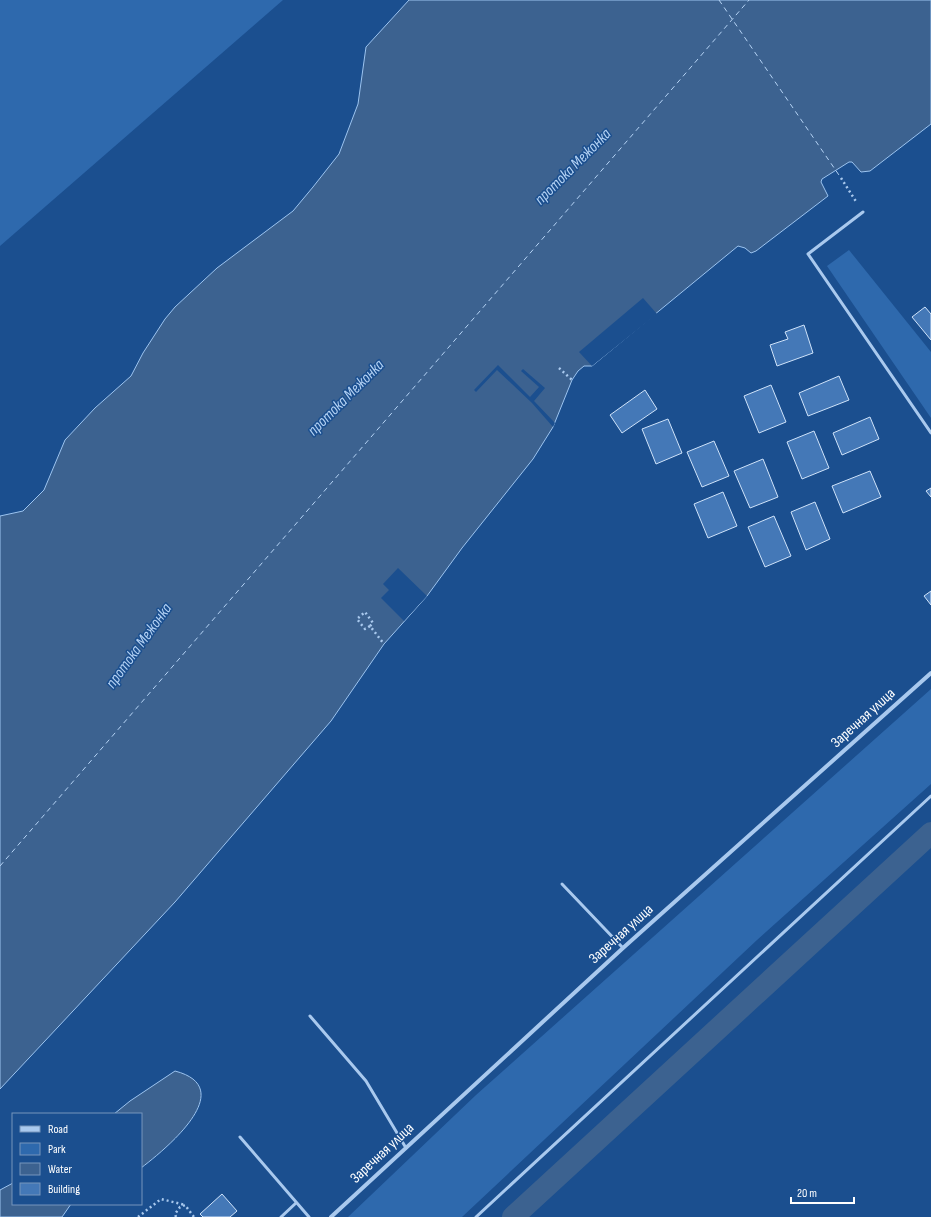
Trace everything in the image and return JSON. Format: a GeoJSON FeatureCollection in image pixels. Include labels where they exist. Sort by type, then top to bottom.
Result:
{"type":"FeatureCollection","features":[{"type":"Feature","properties":{"kind":"street","name":"Заречная улица"},"geometry":{"type":"LineString","coordinates":[[331,1217],[623,948],[931,673]]}},
{"type":"Feature","properties":{"kind":"lane"},"geometry":{"type":"LineString","coordinates":[[863,212],[808,254],[931,433]]}},
{"type":"Feature","properties":{"kind":"lane"},"geometry":{"type":"LineString","coordinates":[[476,1217],[931,796]]}},
{"type":"Feature","properties":{"kind":"lane"},"geometry":{"type":"LineString","coordinates":[[562,884],[623,948]]}},
{"type":"Feature","properties":{"kind":"lane"},"geometry":{"type":"LineString","coordinates":[[310,1016],[366,1081],[406,1148]]}},
{"type":"Feature","properties":{"kind":"lane"},"geometry":{"type":"LineString","coordinates":[[240,1137],[309,1217]]}},
{"type":"Feature","properties":{"kind":"lane"},"geometry":{"type":"LineString","coordinates":[[281,1217],[296,1203]]}},
{"type":"Feature","properties":{"kind":"path"},"geometry":{"type":"LineString","coordinates":[[841,178],[863,212]]}},
{"type":"Feature","properties":{"kind":"path"},"geometry":{"type":"LineString","coordinates":[[559,368],[572,380]]}},
{"type":"Feature","properties":{"kind":"path"},"geometry":{"type":"LineString","coordinates":[[365,612],[373,623],[370,626],[365,629],[357,618],[365,612]]}},
{"type":"Feature","properties":{"kind":"path"},"geometry":{"type":"LineString","coordinates":[[370,626],[384,644]]}},
{"type":"Feature","properties":{"kind":"path"},"geometry":{"type":"LineString","coordinates":[[138,1217],[161,1199],[185,1205],[194,1217]]}},
{"type":"Feature","properties":{"kind":"path"},"geometry":{"type":"LineString","coordinates":[[176,1217],[175,1214],[180,1207],[185,1205]]}},
{"type":"Feature","properties":{"kind":"path"},"geometry":{"type":"LineString","coordinates":[[190,1217],[191,1212]]}},
{"type":"Feature","properties":{"kind":"green space"},"geometry":{"type":"Polygon","coordinates":[[[0,0],[283,0],[0,246],[0,0]]]}},
{"type":"Feature","properties":{"kind":"green space"},"geometry":{"type":"Polygon","coordinates":[[[849,250],[931,352],[931,418],[827,266],[849,250]]]}},
{"type":"Feature","properties":{"kind":"green space"},"geometry":{"type":"Polygon","coordinates":[[[931,689],[931,784],[757,940],[462,1217],[348,1217],[476,1095],[931,689]]]}},
{"type":"Feature","properties":{"kind":"water","name":"протока Межонка"},"geometry":{"type":"Polygon","coordinates":[[[409,0],[931,0],[931,124],[870,171],[861,172],[852,162],[849,162],[822,179],[821,182],[828,196],[756,251],[751,253],[745,248],[738,246],[592,366],[584,366],[578,371],[572,380],[553,427],[533,459],[462,548],[427,596],[384,644],[331,721],[175,902],[0,1089],[0,516],[23,511],[44,490],[65,440],[95,408],[131,376],[143,353],[165,319],[175,307],[217,268],[293,211],[313,187],[339,154],[358,104],[366,47],[409,0]]]}},
{"type":"Feature","properties":{"kind":"water"},"geometry":{"type":"Polygon","coordinates":[[[175,1071],[193,1079],[201,1091],[199,1104],[192,1119],[166,1147],[142,1167],[142,1113],[115,1113],[130,1101],[175,1071]]]}},
{"type":"Feature","properties":{"kind":"water"},"geometry":{"type":"Polygon","coordinates":[[[12,1184],[12,1205],[70,1205],[62,1217],[0,1217],[0,1190],[12,1184]]]}},
{"type":"Feature","properties":{"kind":"pier"},"geometry":{"type":"Polygon","coordinates":[[[643,298],[657,314],[592,366],[579,352],[643,298]]]}},
{"type":"Feature","properties":{"kind":"pier"},"geometry":{"type":"Polygon","coordinates":[[[498,365],[530,397],[539,387],[521,371],[523,369],[545,388],[534,401],[555,423],[553,427],[532,403],[497,370],[476,392],[474,390],[498,365]]]}},
{"type":"Feature","properties":{"kind":"pier"},"geometry":{"type":"Polygon","coordinates":[[[398,568],[427,596],[404,621],[381,598],[389,590],[383,584],[398,568]]]}},
{"type":"Feature","properties":{"kind":"building"},"geometry":{"type":"Polygon","coordinates":[[[925,307],[931,314],[931,340],[912,317],[925,307]]]}},
{"type":"Feature","properties":{"kind":"building"},"geometry":{"type":"Polygon","coordinates":[[[804,325],[813,353],[777,366],[770,345],[788,339],[785,332],[804,325]]]}},
{"type":"Feature","properties":{"kind":"building"},"geometry":{"type":"Polygon","coordinates":[[[839,376],[849,400],[808,416],[799,393],[839,376]]]}},
{"type":"Feature","properties":{"kind":"building"},"geometry":{"type":"Polygon","coordinates":[[[771,385],[786,422],[759,433],[744,396],[771,385]]]}},
{"type":"Feature","properties":{"kind":"building"},"geometry":{"type":"Polygon","coordinates":[[[645,390],[657,409],[622,433],[610,415],[645,390]]]}},
{"type":"Feature","properties":{"kind":"building"},"geometry":{"type":"Polygon","coordinates":[[[870,417],[879,439],[842,455],[833,433],[870,417]]]}},
{"type":"Feature","properties":{"kind":"building"},"geometry":{"type":"Polygon","coordinates":[[[668,419],[682,453],[656,464],[642,429],[668,419]]]}},
{"type":"Feature","properties":{"kind":"building"},"geometry":{"type":"Polygon","coordinates":[[[814,431],[829,468],[802,479],[787,442],[814,431]]]}},
{"type":"Feature","properties":{"kind":"building"},"geometry":{"type":"Polygon","coordinates":[[[714,441],[729,476],[702,487],[687,452],[714,441]]]}},
{"type":"Feature","properties":{"kind":"building"},"geometry":{"type":"Polygon","coordinates":[[[763,459],[778,497],[750,508],[734,471],[763,459]]]}},
{"type":"Feature","properties":{"kind":"building"},"geometry":{"type":"Polygon","coordinates":[[[870,471],[881,497],[843,513],[832,486],[870,471]]]}},
{"type":"Feature","properties":{"kind":"building"},"geometry":{"type":"Polygon","coordinates":[[[931,488],[931,497],[926,491],[931,488]]]}},
{"type":"Feature","properties":{"kind":"building"},"geometry":{"type":"Polygon","coordinates":[[[723,492],[737,526],[708,538],[694,504],[723,492]]]}},
{"type":"Feature","properties":{"kind":"building"},"geometry":{"type":"Polygon","coordinates":[[[815,502],[830,539],[806,550],[791,512],[815,502]]]}},
{"type":"Feature","properties":{"kind":"building"},"geometry":{"type":"Polygon","coordinates":[[[774,516],[791,556],[765,567],[748,527],[774,516]]]}},
{"type":"Feature","properties":{"kind":"building"},"geometry":{"type":"Polygon","coordinates":[[[931,591],[931,605],[924,596],[931,591]]]}},
{"type":"Feature","properties":{"kind":"building"},"geometry":{"type":"Polygon","coordinates":[[[222,1194],[237,1211],[230,1217],[203,1217],[200,1214],[222,1194]]]}},
{"type":"Feature","properties":{"kind":"waterway"},"geometry":{"type":"LineString","coordinates":[[513,1217],[931,833]]}},
{"type":"Feature","properties":{"kind":"ferry route"},"geometry":{"type":"LineString","coordinates":[[719,0],[841,178]]}},
{"type":"Feature","properties":{"kind":"ferry route"},"geometry":{"type":"LineString","coordinates":[[0,866],[749,0]]}}]}
